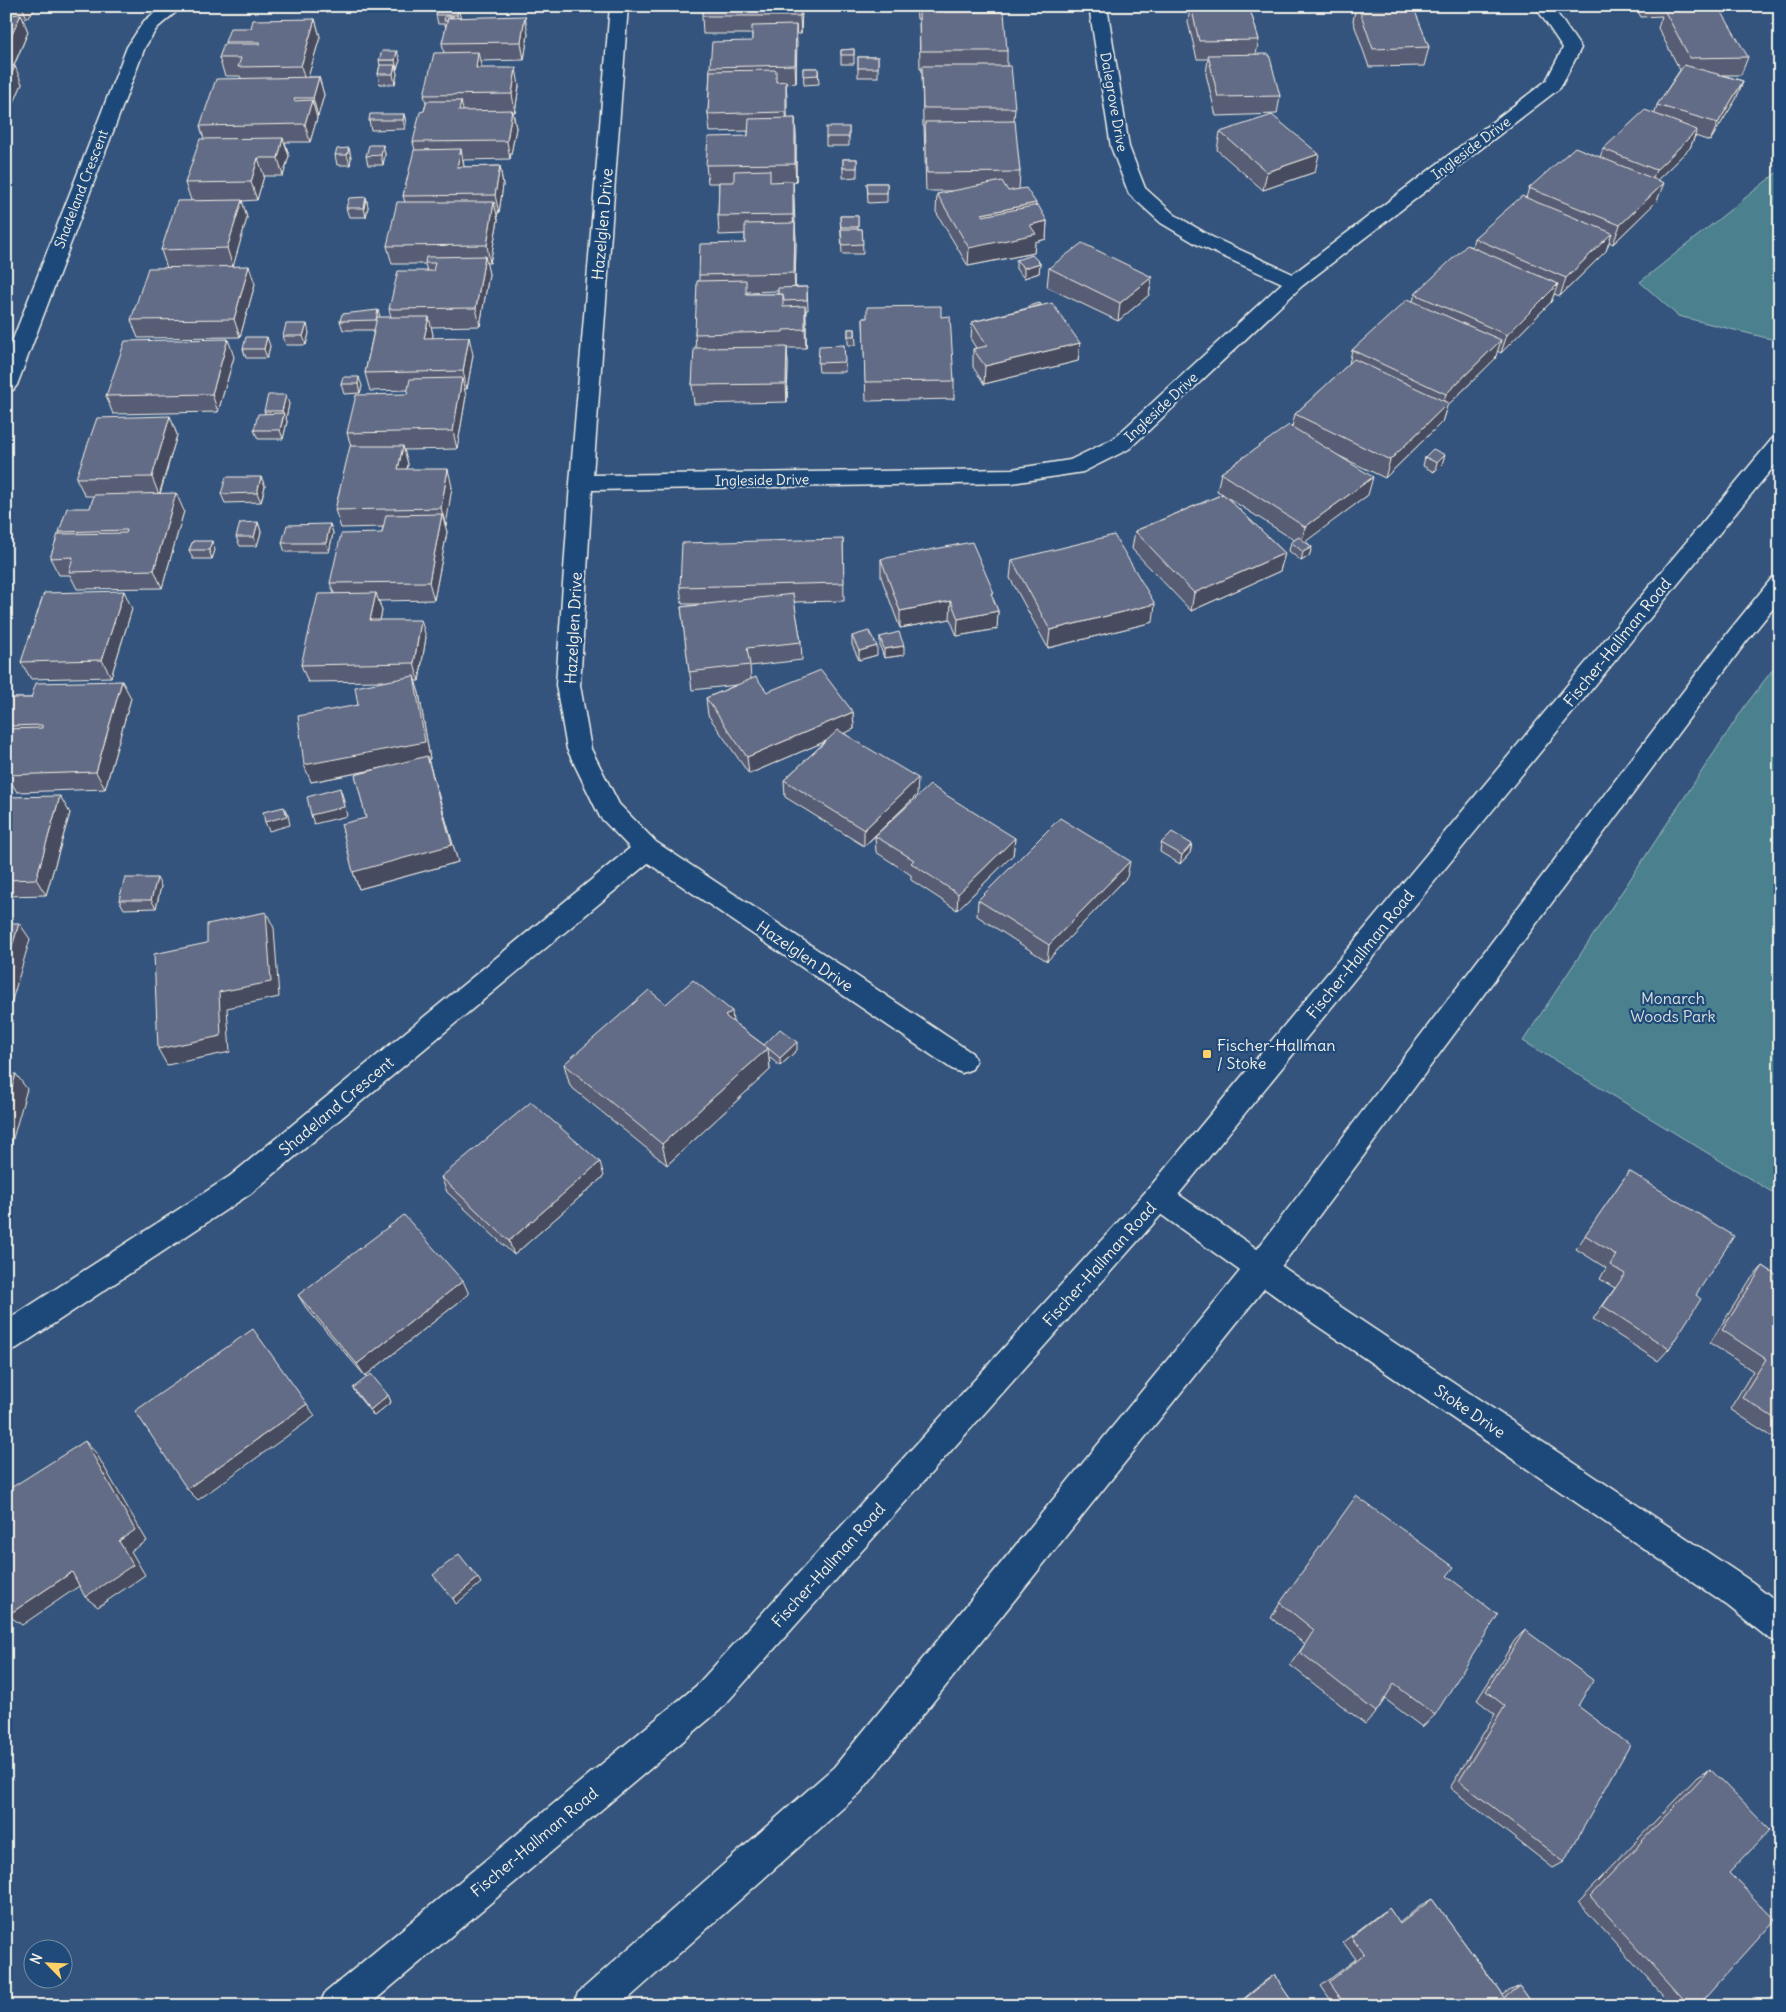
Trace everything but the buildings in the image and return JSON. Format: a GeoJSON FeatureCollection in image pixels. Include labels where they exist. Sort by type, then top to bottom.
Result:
{"type":"FeatureCollection","features":[{"type":"Feature","properties":{"kind":"street","name":"Shadeland Crescent"},"geometry":{"type":"LineString","coordinates":[[6,385],[136,47],[150,25],[175,6]]}},
{"type":"Feature","properties":{"kind":"street","name":"Hazelglen Drive"},"geometry":{"type":"LineString","coordinates":[[619,6],[581,483],[568,685],[579,749],[610,810],[647,850],[962,1061]]}},
{"type":"Feature","properties":{"kind":"street","name":"Dalegrove Drive"},"geometry":{"type":"LineString","coordinates":[[1098,6],[1120,146],[1136,190],[1168,219],[1198,236],[1295,282]]}},
{"type":"Feature","properties":{"kind":"street","name":"Ingleside Drive"},"geometry":{"type":"LineString","coordinates":[[581,483],[1012,476],[1075,467],[1121,444],[1295,282],[1554,84],[1572,48],[1543,6]]}},
{"type":"Feature","properties":{"kind":"street","name":"Fischer-Hallman Road"},"geometry":{"type":"LineString","coordinates":[[338,2006],[708,1698],[1159,1197],[1780,444]]}},
{"type":"Feature","properties":{"kind":"street"},"geometry":{"type":"LineString","coordinates":[[592,2006],[847,1780],[1260,1270],[1738,636],[1780,584]]}},
{"type":"Feature","properties":{"kind":"street","name":"Shadeland Crescent"},"geometry":{"type":"LineString","coordinates":[[6,1338],[240,1185],[647,850]]}},
{"type":"Feature","properties":{"kind":"street","name":"Stoke Drive"},"geometry":{"type":"LineString","coordinates":[[1159,1197],[1260,1270],[1740,1594],[1780,1626]]}},
{"type":"Feature","properties":{"kind":"green space"},"geometry":{"type":"Polygon","coordinates":[[[1780,170],[1780,335],[1775,340],[1678,316],[1640,282],[1780,170]]]}},
{"type":"Feature","properties":{"kind":"green space","name":"Monarch Woods Park"},"geometry":{"type":"Polygon","coordinates":[[[1780,660],[1780,1197],[1523,1041],[1745,706],[1780,660]]]}},
{"type":"Feature","properties":{"kind":"place","name":"Fischer-Hallman / Stoke"},"geometry":{"type":"Point","coordinates":[1207,1054]}}]}
